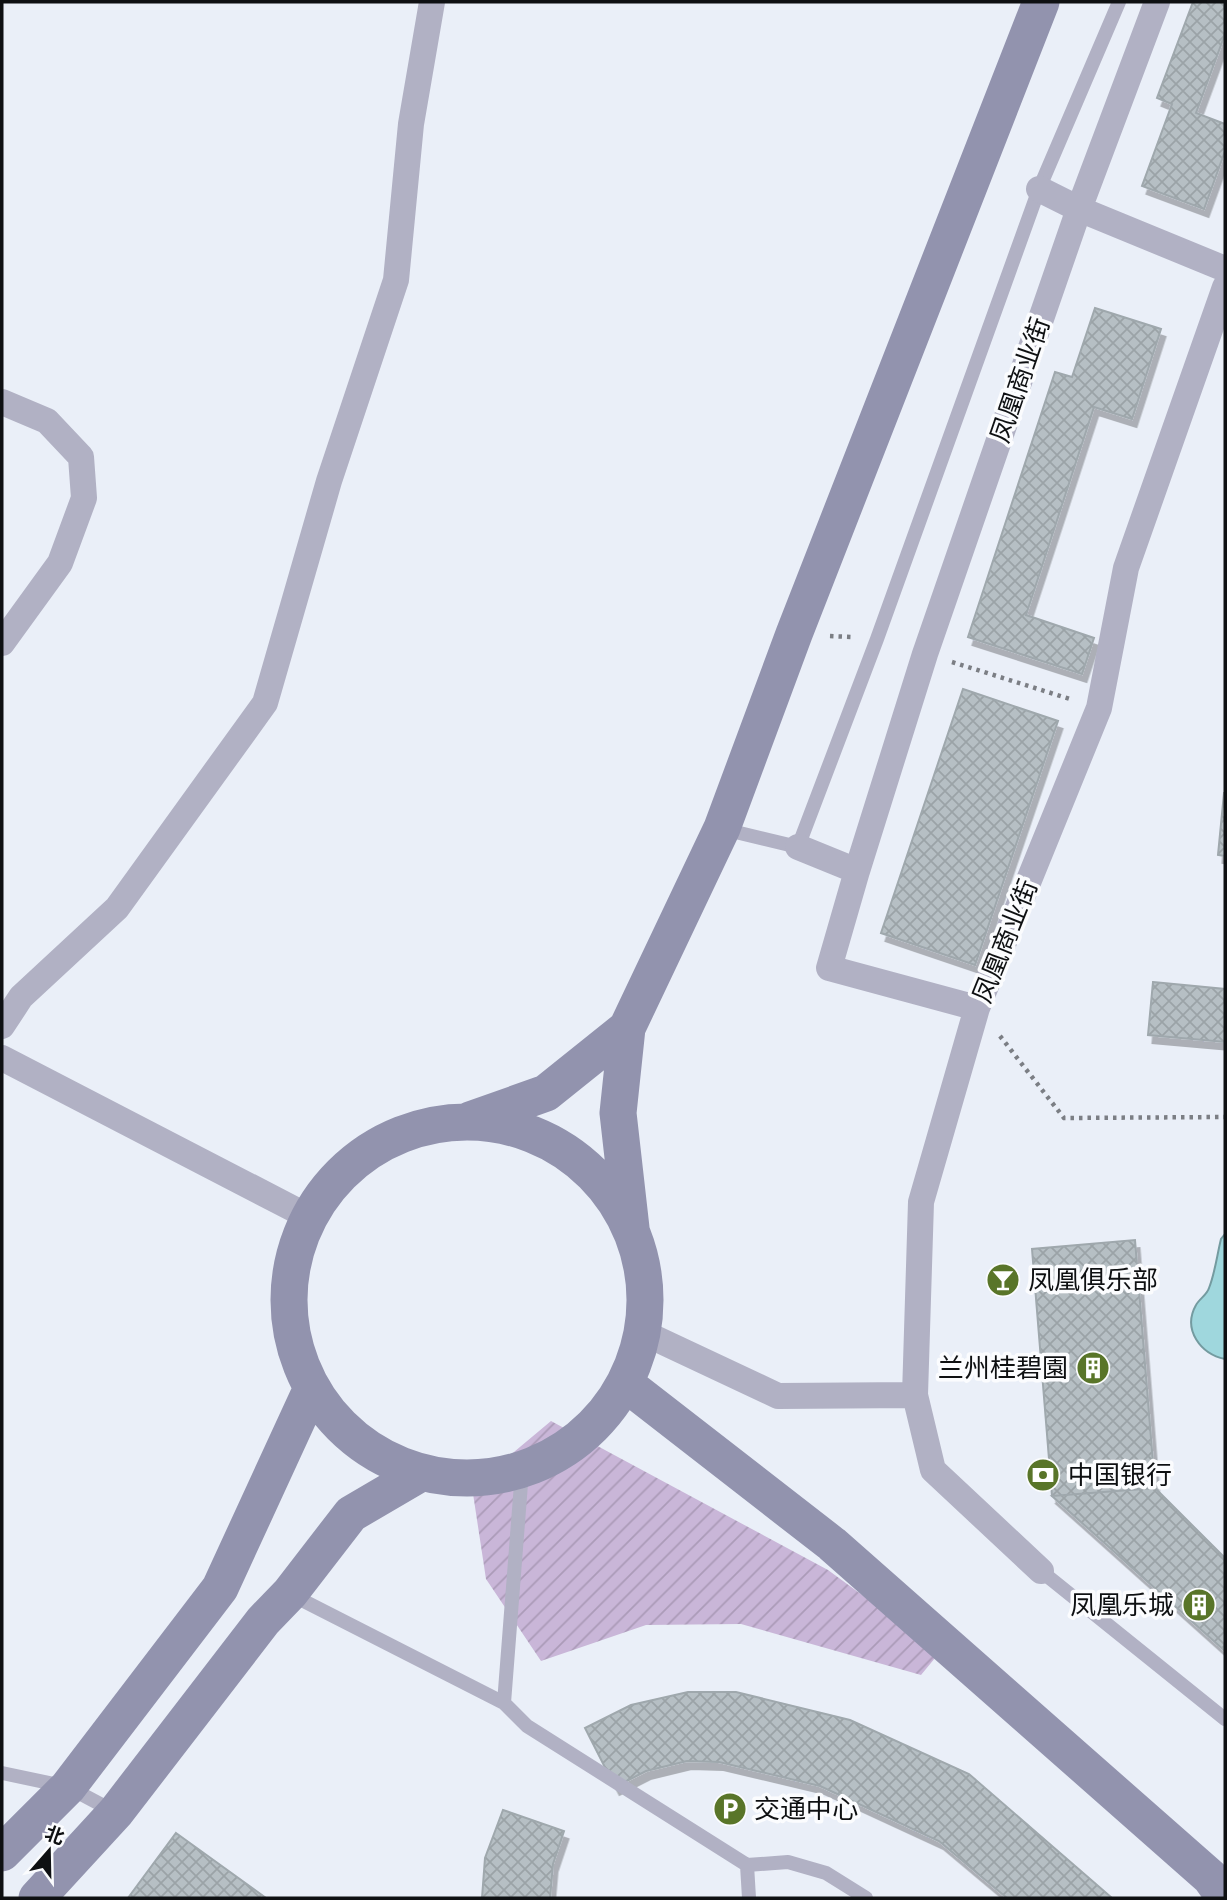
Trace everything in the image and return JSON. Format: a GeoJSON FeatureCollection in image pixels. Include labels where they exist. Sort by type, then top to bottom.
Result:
{"type":"FeatureCollection","features":[{"type":"Feature","properties":{"kind":"main road"},"geometry":{"type":"LineString","coordinates":[[627,1028],[546,1093],[463,1122],[416,1129],[373,1149],[336,1179],[309,1217],[293,1258],[288,1303],[295,1347],[312,1388],[332,1417],[358,1442],[388,1461],[421,1473],[472,1479],[522,1471],[582,1438],[626,1384],[643,1333],[645,1280],[631,1228],[618,1113],[627,1028],[722,828],[794,634],[1041,2]]}},
{"type":"Feature","properties":{"kind":"main road"},"geometry":{"type":"LineString","coordinates":[[463,1122],[515,1129],[563,1150],[603,1184],[631,1228]]}},
{"type":"Feature","properties":{"kind":"main road"},"geometry":{"type":"LineString","coordinates":[[626,1384],[832,1544],[1217,1881]]}},
{"type":"Feature","properties":{"kind":"main road"},"geometry":{"type":"LineString","coordinates":[[2,1853],[68,1787],[220,1588],[312,1388]]}},
{"type":"Feature","properties":{"kind":"main road"},"geometry":{"type":"LineString","coordinates":[[37,1898],[116,1812],[263,1621],[290,1594],[351,1514],[421,1473]]}},
{"type":"Feature","properties":{"kind":"street"},"geometry":{"type":"LineString","coordinates":[[2,1026],[22,997],[117,908],[265,703],[329,481],[396,280],[411,124],[432,2]]}},
{"type":"Feature","properties":{"kind":"street","name":"凤凰商业街"},"geometry":{"type":"LineString","coordinates":[[977,1008],[829,968],[925,654],[1079,209],[1157,2]]}},
{"type":"Feature","properties":{"kind":"street"},"geometry":{"type":"LineString","coordinates":[[1039,189],[1079,209],[1225,269]]}},
{"type":"Feature","properties":{"kind":"street","name":"凤凰商业街"},"geometry":{"type":"LineString","coordinates":[[1041,1571],[933,1469],[915,1395],[921,1202],[977,1008],[1099,708],[1126,568],[1225,286]]}},
{"type":"Feature","properties":{"kind":"street"},"geometry":{"type":"LineString","coordinates":[[2,402],[47,421],[81,457],[84,498],[60,563],[2,643]]}},
{"type":"Feature","properties":{"kind":"street"},"geometry":{"type":"LineString","coordinates":[[798,847],[857,871]]}},
{"type":"Feature","properties":{"kind":"street"},"geometry":{"type":"LineString","coordinates":[[2,1058],[309,1217]]}},
{"type":"Feature","properties":{"kind":"street"},"geometry":{"type":"LineString","coordinates":[[643,1333],[778,1396],[915,1395]]}},
{"type":"Feature","properties":{"kind":"lane"},"geometry":{"type":"LineString","coordinates":[[722,828],[798,847],[877,639],[1039,189],[1119,2]]}},
{"type":"Feature","properties":{"kind":"lane"},"geometry":{"type":"LineString","coordinates":[[504,1703],[522,1471]]}},
{"type":"Feature","properties":{"kind":"lane"},"geometry":{"type":"LineString","coordinates":[[1041,1571],[1225,1719]]}},
{"type":"Feature","properties":{"kind":"lane"},"geometry":{"type":"LineString","coordinates":[[290,1594],[504,1703],[527,1726],[747,1865],[788,1862],[826,1873],[866,1898]]}},
{"type":"Feature","properties":{"kind":"lane"},"geometry":{"type":"LineString","coordinates":[[2,1773],[68,1787],[116,1812]]}},
{"type":"Feature","properties":{"kind":"lane"},"geometry":{"type":"LineString","coordinates":[[747,1865],[749,1898]]}},
{"type":"Feature","properties":{"kind":"path"},"geometry":{"type":"LineString","coordinates":[[977,1008],[1063,1118],[1225,1117]]}},
{"type":"Feature","properties":{"kind":"shaded area"},"geometry":{"type":"Polygon","coordinates":[[[551,1421],[828,1570],[940,1652],[921,1675],[741,1624],[646,1625],[541,1661],[486,1579],[472,1487],[551,1421]]]}},
{"type":"Feature","properties":{"kind":"water"},"geometry":{"type":"Polygon","coordinates":[[[1225,1234],[1225,1359],[1208,1352],[1202,1346],[1196,1339],[1191,1323],[1196,1305],[1209,1288],[1221,1239],[1225,1234]]]}},
{"type":"Feature","properties":{"kind":"building"},"geometry":{"type":"Polygon","coordinates":[[[1193,2],[1225,2],[1225,34],[1196,113],[1225,124],[1225,151],[1204,209],[1142,186],[1172,104],[1157,98],[1193,2]]]}},
{"type":"Feature","properties":{"kind":"building"},"geometry":{"type":"Polygon","coordinates":[[[1095,308],[1161,329],[1132,419],[1094,407],[1026,615],[1094,638],[1082,674],[968,637],[1055,372],[1072,377],[1095,308]]]}},
{"type":"Feature","properties":{"kind":"building"},"geometry":{"type":"Polygon","coordinates":[[[963,689],[1058,721],[975,965],[881,933],[963,689]]]}},
{"type":"Feature","properties":{"kind":"building"},"geometry":{"type":"Polygon","coordinates":[[[1225,793],[1225,856],[1218,855],[1225,793]]]}},
{"type":"Feature","properties":{"kind":"building"},"geometry":{"type":"Polygon","coordinates":[[[1153,982],[1225,989],[1225,1042],[1148,1035],[1153,982]]]}},
{"type":"Feature","properties":{"kind":"building","name":"兰州桂碧園"},"geometry":{"type":"Polygon","coordinates":[[[1135,1240],[1155,1488],[1052,1496],[1032,1249],[1135,1240]]]}},
{"type":"Feature","properties":{"kind":"building","name":"凤凰乐城"},"geometry":{"type":"Polygon","coordinates":[[[1155,1488],[1225,1558],[1225,1651],[1052,1496],[1155,1488]]]}},
{"type":"Feature","properties":{"kind":"building"},"geometry":{"type":"Polygon","coordinates":[[[688,1692],[736,1692],[850,1720],[969,1774],[1112,1898],[1007,1898],[939,1841],[820,1786],[719,1762],[687,1761],[646,1771],[615,1787],[585,1728],[631,1705],[688,1692]]]}},
{"type":"Feature","properties":{"kind":"building"},"geometry":{"type":"Polygon","coordinates":[[[503,1810],[564,1831],[553,1864],[550,1898],[482,1898],[485,1858],[503,1810]]]}},
{"type":"Feature","properties":{"kind":"building"},"geometry":{"type":"Polygon","coordinates":[[[176,1833],[266,1898],[128,1898],[176,1833]]]}},
{"type":"Feature","properties":{"kind":"place","name":"凤凰俱乐部"},"geometry":{"type":"Point","coordinates":[1003,1280]}},
{"type":"Feature","properties":{"kind":"place","name":"兰州桂碧園"},"geometry":{"type":"Point","coordinates":[1093,1368]}},
{"type":"Feature","properties":{"kind":"place","name":"中国银行"},"geometry":{"type":"Point","coordinates":[1043,1475]}},
{"type":"Feature","properties":{"kind":"place","name":"凤凰乐城"},"geometry":{"type":"Point","coordinates":[1199,1605]}},
{"type":"Feature","properties":{"kind":"place","name":"交通中心"},"geometry":{"type":"Point","coordinates":[730,1809]}}]}
